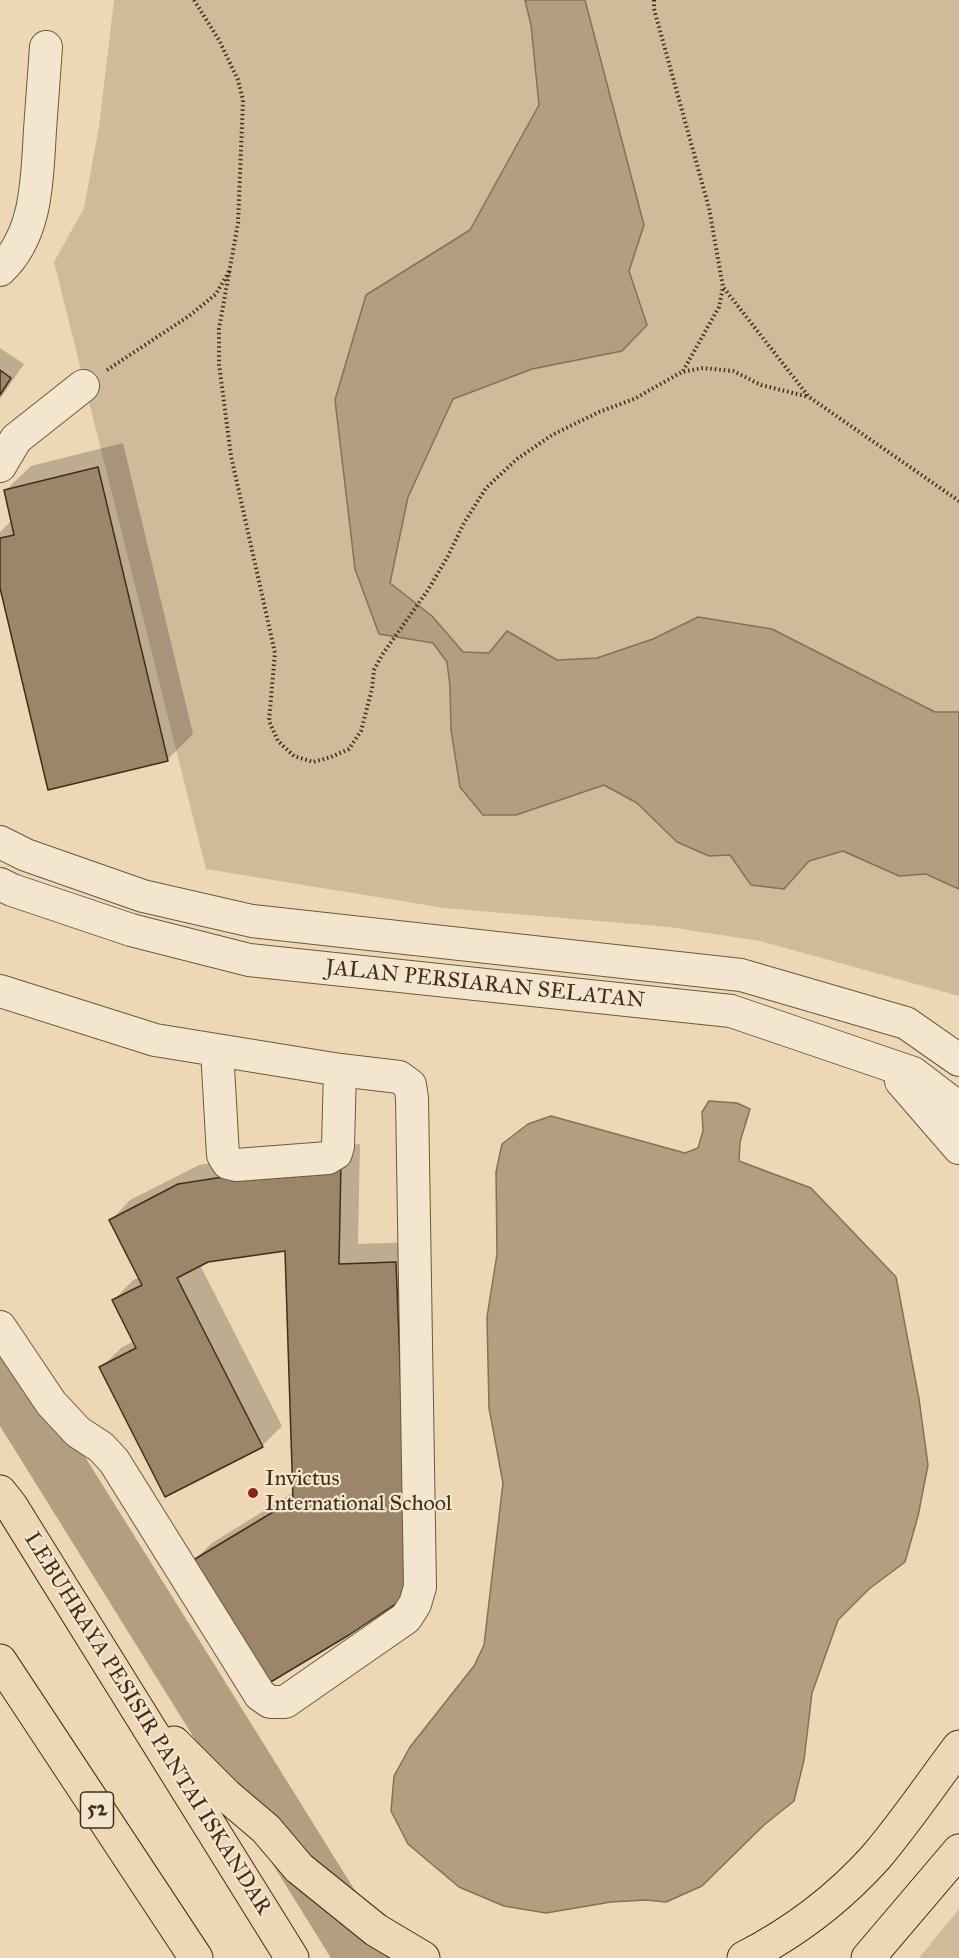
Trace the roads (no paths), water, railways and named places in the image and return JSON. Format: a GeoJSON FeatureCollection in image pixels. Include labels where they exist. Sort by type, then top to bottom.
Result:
{"type":"FeatureCollection","features":[{"type":"Feature","properties":{"kind":"highway","name":"LEBUHRAYA PESISIR PANTAI ISKANDAR"},"geometry":{"type":"LineString","coordinates":[[0,1492],[135,1703],[292,1958]]}},
{"type":"Feature","properties":{"kind":"highway","name":"52"},"geometry":{"type":"LineString","coordinates":[[0,1661],[195,1958]]}},
{"type":"Feature","properties":{"kind":"highway"},"geometry":{"type":"LineString","coordinates":[[135,1703],[225,1795],[266,1829],[299,1868],[376,1930],[423,1958]]}},
{"type":"Feature","properties":{"kind":"highway"},"geometry":{"type":"LineString","coordinates":[[744,1958],[778,1940],[821,1909],[875,1858],[959,1747]]}},
{"type":"Feature","properties":{"kind":"highway"},"geometry":{"type":"LineString","coordinates":[[868,1958],[959,1851]]}},
{"type":"Feature","properties":{"kind":"street"},"geometry":{"type":"LineString","coordinates":[[2,262],[27,228],[36,194],[46,47]]}},
{"type":"Feature","properties":{"kind":"street"},"geometry":{"type":"LineString","coordinates":[[0,466],[16,439],[83,386]]}},
{"type":"Feature","properties":{"kind":"street","name":"JALAN PERSIARAN SELATAN"},"geometry":{"type":"LineString","coordinates":[[0,842],[26,855],[143,896],[252,921],[741,975],[906,1023],[959,1060]]}},
{"type":"Feature","properties":{"kind":"street","name":"JALAN PERSIARAN SELATAN"},"geometry":{"type":"LineString","coordinates":[[0,884],[131,930],[249,960],[731,1011],[913,1073],[959,1108]]}},
{"type":"Feature","properties":{"kind":"street"},"geometry":{"type":"LineString","coordinates":[[0,991],[155,1040],[340,1070],[399,1077],[410,1085],[420,1587],[415,1604],[406,1618],[285,1702],[270,1702],[260,1695],[114,1461],[101,1447],[78,1432],[51,1403],[0,1327]]}},
{"type":"Feature","properties":{"kind":"street"},"geometry":{"type":"LineString","coordinates":[[906,1023],[959,1033]]}},
{"type":"Feature","properties":{"kind":"street"},"geometry":{"type":"LineString","coordinates":[[217,1050],[224,1155],[228,1163],[236,1165],[328,1158],[336,1153],[340,1070]]}},
{"type":"Feature","properties":{"kind":"street"},"geometry":{"type":"LineString","coordinates":[[885,1062],[959,1148]]}},
{"type":"Feature","properties":{"kind":"waterway"},"geometry":{"type":"LineString","coordinates":[[0,1373],[364,1958]]}},
{"type":"Feature","properties":{"kind":"place","name":"Invictus International School"},"geometry":{"type":"Point","coordinates":[253,1493]}}]}
